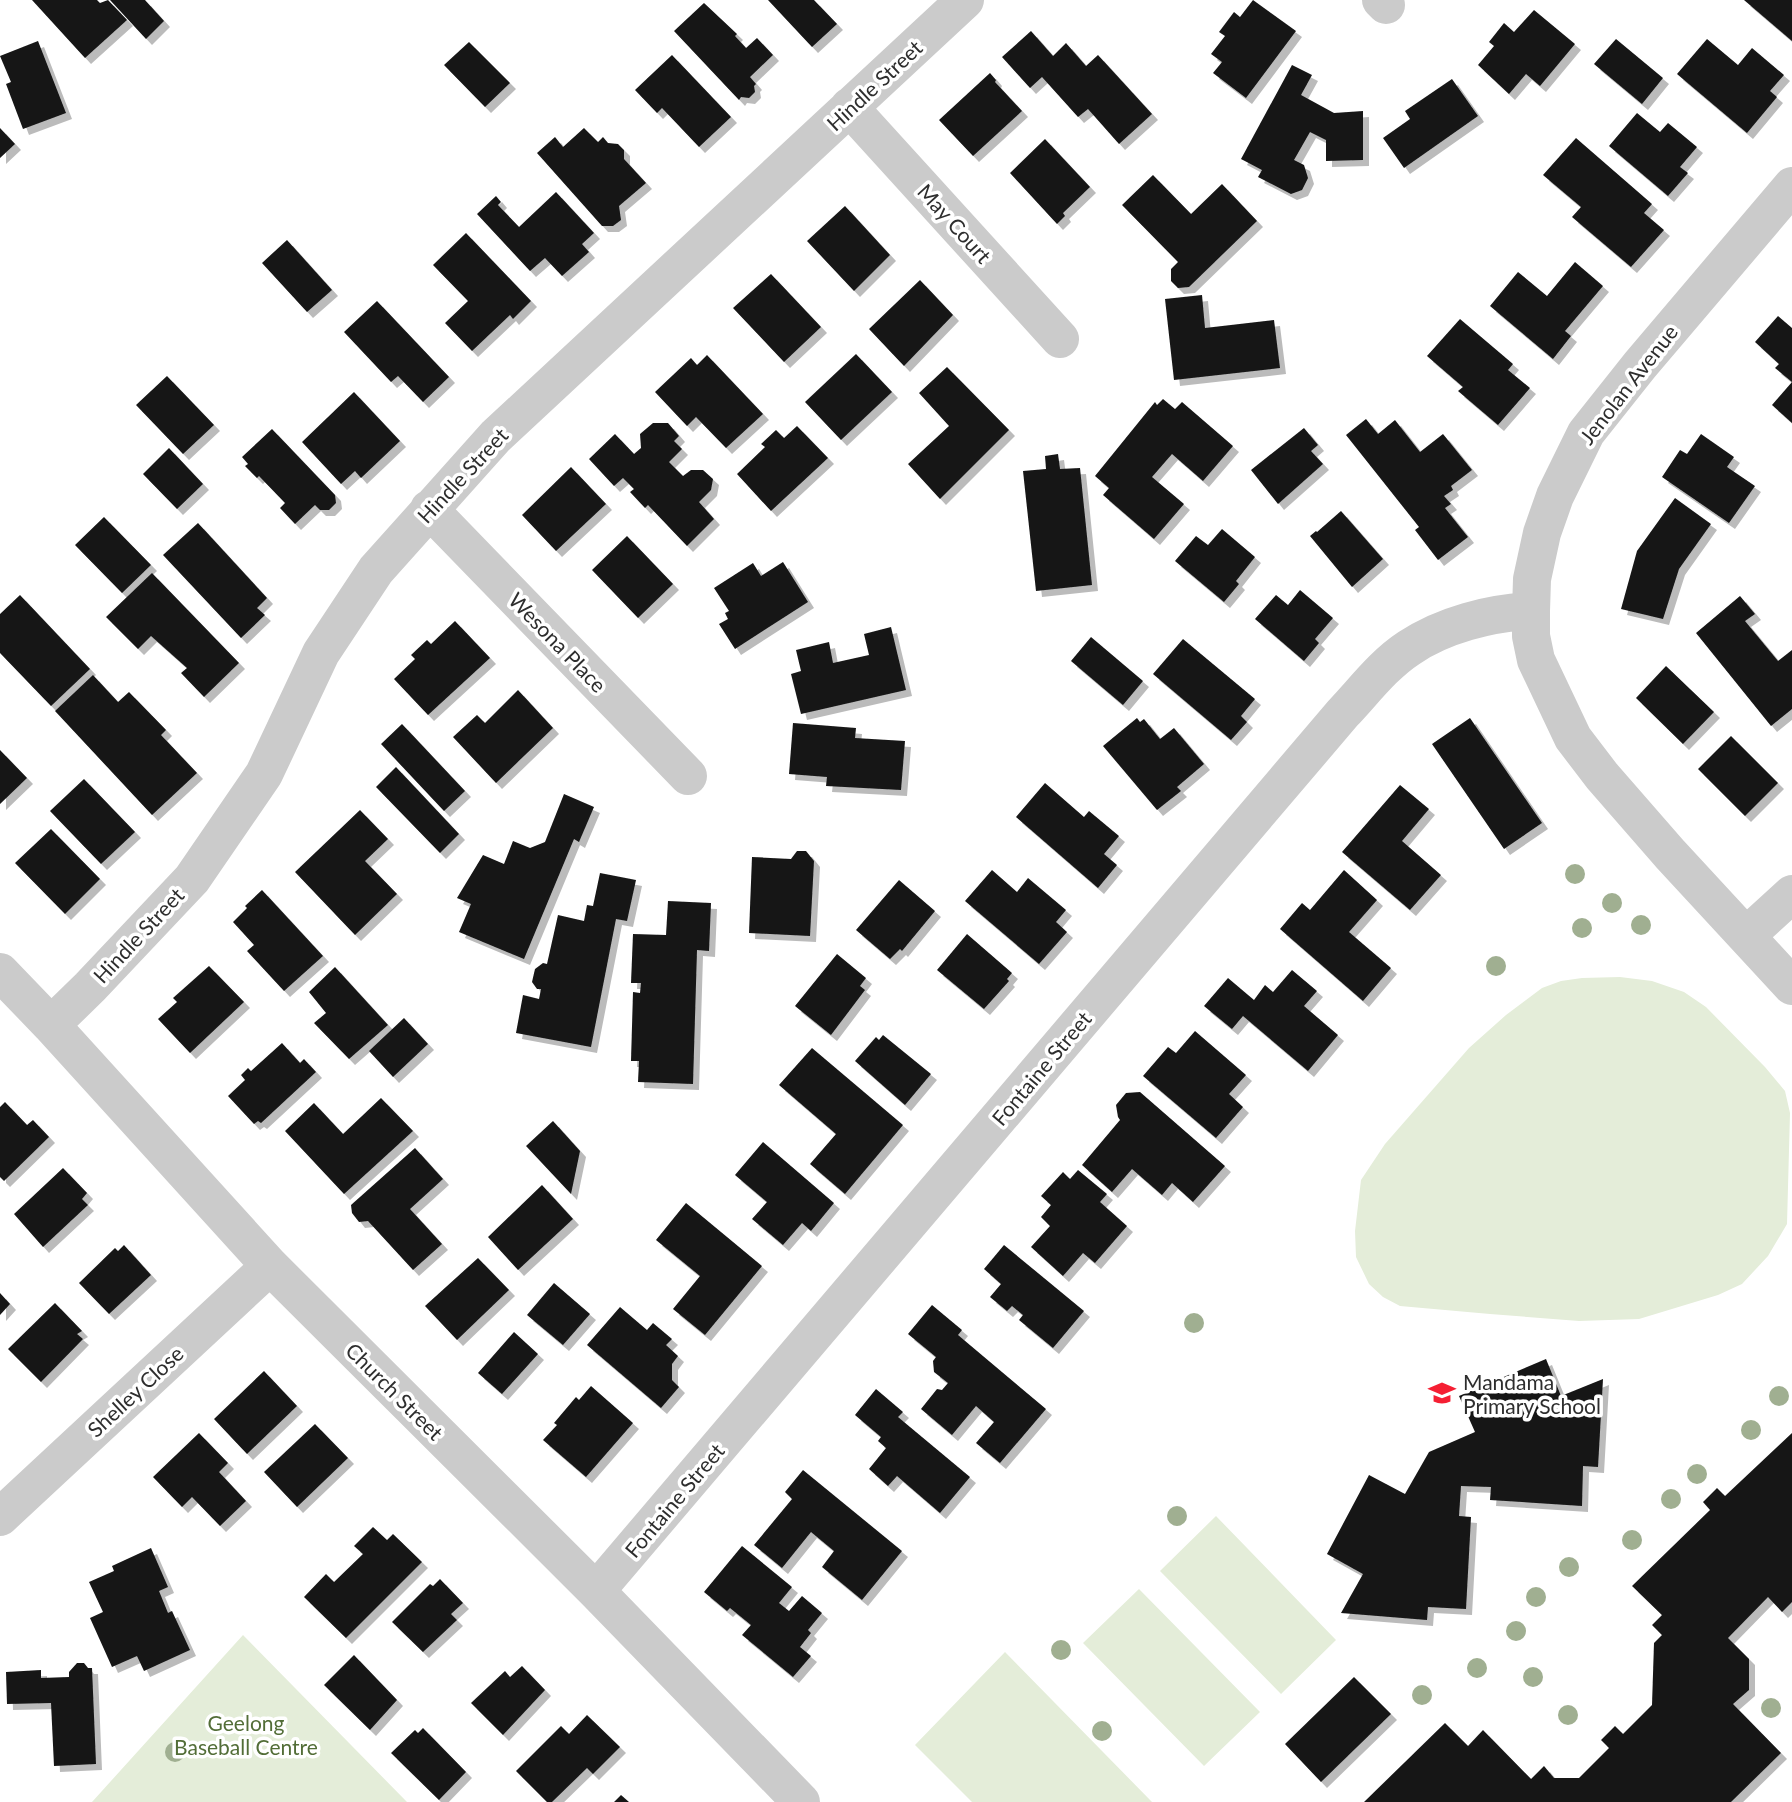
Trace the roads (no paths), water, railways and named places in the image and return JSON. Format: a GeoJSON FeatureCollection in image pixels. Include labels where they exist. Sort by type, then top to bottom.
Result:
{"type":"FeatureCollection","features":[{"type":"Feature","properties":{"kind":"street","name":"Hindle Street"},"geometry":{"type":"LineString","coordinates":[[51,1025],[192,878],[264,775],[321,653],[376,570],[429,509],[496,436],[965,0]]}},
{"type":"Feature","properties":{"kind":"street","name":"May Court"},"geometry":{"type":"LineString","coordinates":[[849,107],[1060,339]]}},
{"type":"Feature","properties":{"kind":"street","name":"Jenolan Avenue"},"geometry":{"type":"LineString","coordinates":[[1792,186],[1586,433],[1555,496],[1542,533],[1532,579],[1531,611],[1531,636],[1536,660],[1573,738],[1602,776],[1792,986]]}},
{"type":"Feature","properties":{"kind":"street","name":"Wesona Place"},"geometry":{"type":"LineString","coordinates":[[429,509],[688,776]]}},
{"type":"Feature","properties":{"kind":"street","name":"Fontaine Street"},"geometry":{"type":"LineString","coordinates":[[596,1591],[1343,713],[1383,670],[1407,649],[1425,639],[1504,612],[1531,611]]}},
{"type":"Feature","properties":{"kind":"street"},"geometry":{"type":"LineString","coordinates":[[1746,936],[1792,894]]}},
{"type":"Feature","properties":{"kind":"street","name":"Church Street"},"geometry":{"type":"LineString","coordinates":[[0,972],[270,1266],[596,1591],[801,1802]]}},
{"type":"Feature","properties":{"kind":"street","name":"Shelley Close"},"geometry":{"type":"LineString","coordinates":[[0,1517],[270,1266]]}},
{"type":"Feature","properties":{"kind":"place","name":"Mandama Primary School"},"geometry":{"type":"Point","coordinates":[1442,1393]}},
{"type":"Feature","properties":{"kind":"park label","name":"Geelong Baseball Centre"},"geometry":{"type":"Point","coordinates":[246,1734]}}]}
